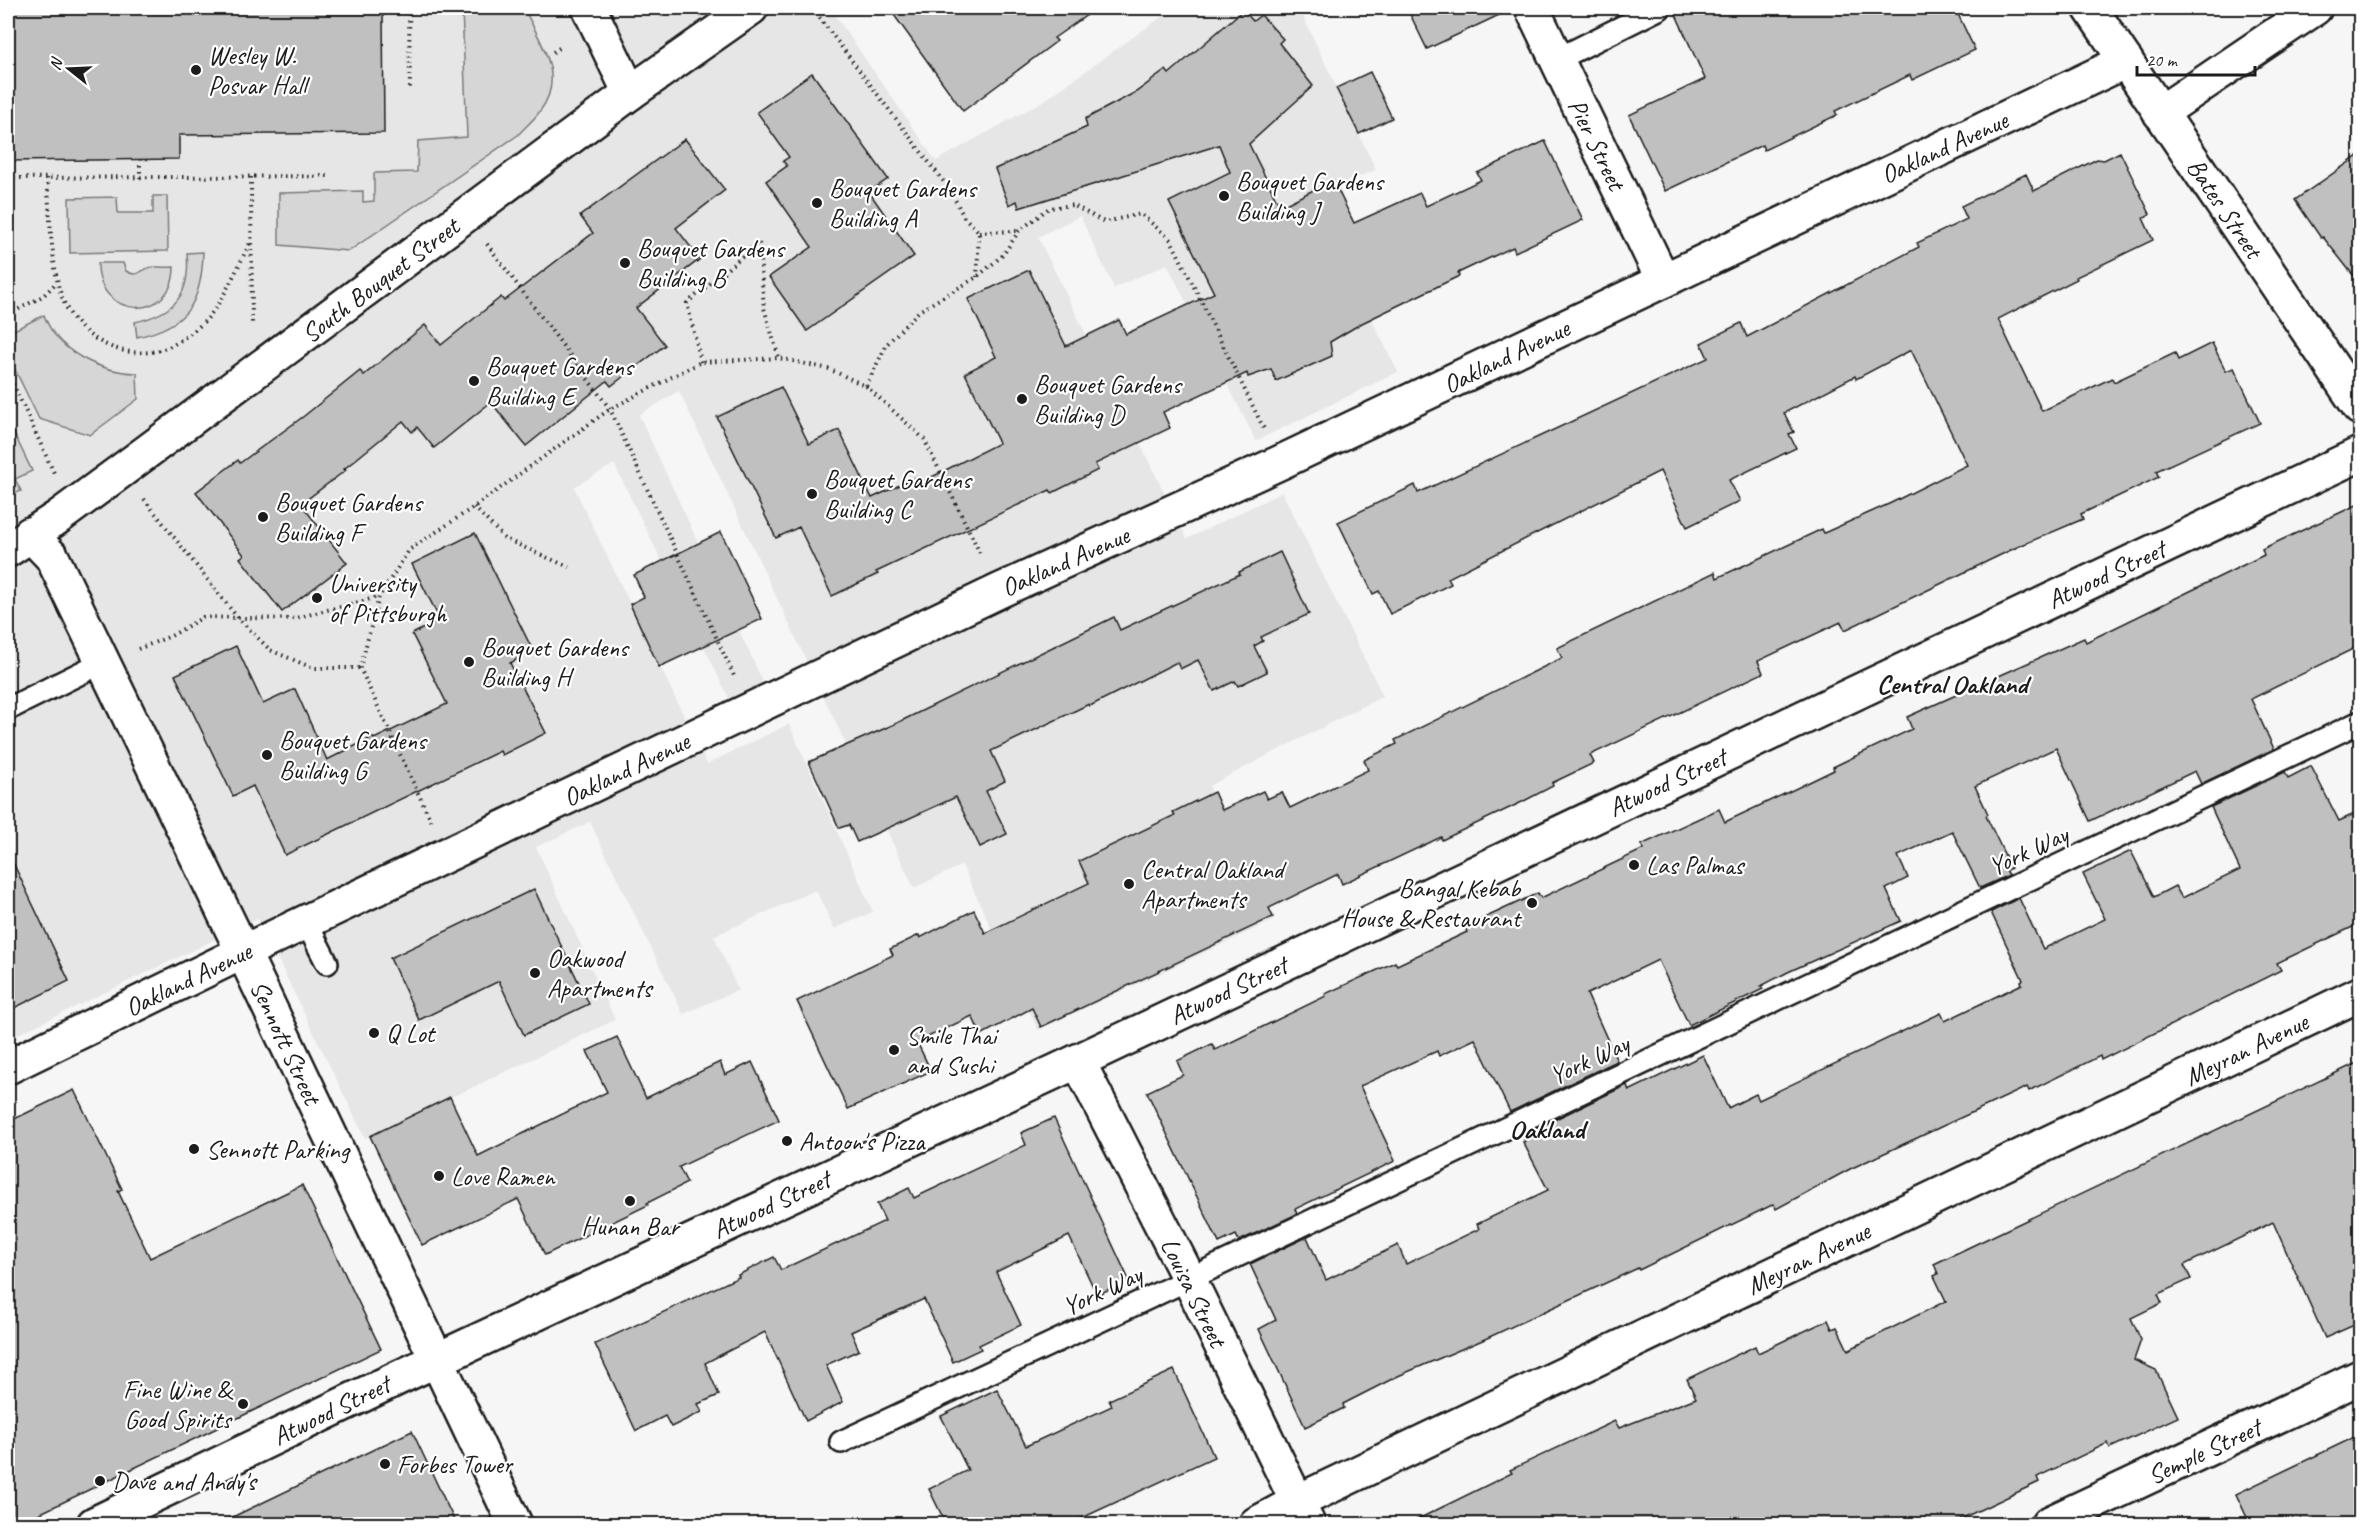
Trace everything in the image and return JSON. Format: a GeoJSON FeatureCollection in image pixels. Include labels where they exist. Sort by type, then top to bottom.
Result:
{"type":"FeatureCollection","features":[{"type":"Feature","properties":{"kind":"street"},"geometry":{"type":"LineString","coordinates":[[589,8],[630,93]]}},
{"type":"Feature","properties":{"kind":"street","name":"South Bouquet Street"},"geometry":{"type":"LineString","coordinates":[[19,542],[57,518],[630,93],[751,8]]}},
{"type":"Feature","properties":{"kind":"street","name":"Pier Street"},"geometry":{"type":"LineString","coordinates":[[1532,8],[1663,280]]}},
{"type":"Feature","properties":{"kind":"street","name":"Bates Street"},"geometry":{"type":"LineString","coordinates":[[2090,8],[2361,408]]}},
{"type":"Feature","properties":{"kind":"street"},"geometry":{"type":"LineString","coordinates":[[2160,113],[2315,8]]}},
{"type":"Feature","properties":{"kind":"street","name":"Oakland Avenue"},"geometry":{"type":"LineString","coordinates":[[8,1067],[243,952],[999,591],[1280,463],[2126,61]]}},
{"type":"Feature","properties":{"kind":"street","name":"Atwood Street"},"geometry":{"type":"LineString","coordinates":[[94,1524],[437,1360],[1078,1061],[2361,454]]}},
{"type":"Feature","properties":{"kind":"street","name":"Sennott Street"},"geometry":{"type":"LineString","coordinates":[[19,542],[52,557],[118,657],[243,952],[515,1524]]}},
{"type":"Feature","properties":{"kind":"street","name":"Meyran Avenue"},"geometry":{"type":"LineString","coordinates":[[1256,1524],[1303,1513],[2361,994]]}},
{"type":"Feature","properties":{"kind":"street","name":"Louisa Street"},"geometry":{"type":"LineString","coordinates":[[1078,1061],[1189,1279],[1303,1513]]}},
{"type":"Feature","properties":{"kind":"street","name":"Semple Street"},"geometry":{"type":"LineString","coordinates":[[2048,1524],[2361,1377]]}},
{"type":"Feature","properties":{"kind":"lane"},"geometry":{"type":"LineString","coordinates":[[1556,60],[1660,8]]}},
{"type":"Feature","properties":{"kind":"lane"},"geometry":{"type":"LineString","coordinates":[[8,709],[118,657]]}},
{"type":"Feature","properties":{"kind":"lane","name":"York Way"},"geometry":{"type":"LineString","coordinates":[[841,1442],[2361,722]]}},
{"type":"Feature","properties":{"kind":"lane"},"geometry":{"type":"LineString","coordinates":[[306,922],[327,963]]}},
{"type":"Feature","properties":{"kind":"path"},"geometry":{"type":"LineString","coordinates":[[409,8],[410,92]]}},
{"type":"Feature","properties":{"kind":"path"},"geometry":{"type":"LineString","coordinates":[[812,8],[950,190],[964,217],[979,232],[1019,231]]}},
{"type":"Feature","properties":{"kind":"path"},"geometry":{"type":"LineString","coordinates":[[553,52],[561,47]]}},
{"type":"Feature","properties":{"kind":"path"},"geometry":{"type":"LineString","coordinates":[[140,159],[140,178]]}},
{"type":"Feature","properties":{"kind":"path"},"geometry":{"type":"LineString","coordinates":[[8,178],[331,176]]}},
{"type":"Feature","properties":{"kind":"path"},"geometry":{"type":"LineString","coordinates":[[251,177],[252,330]]}},
{"type":"Feature","properties":{"kind":"path"},"geometry":{"type":"LineString","coordinates":[[47,178],[57,282],[69,314],[90,337],[113,348],[127,351],[157,350],[172,345],[206,319],[229,285],[251,241]]}},
{"type":"Feature","properties":{"kind":"path"},"geometry":{"type":"LineString","coordinates":[[866,386],[886,344],[920,311],[977,277],[1003,255],[1019,231],[1049,208],[1072,205],[1104,222],[1141,214],[1157,225],[1175,248],[1280,463]]}},
{"type":"Feature","properties":{"kind":"path"},"geometry":{"type":"LineString","coordinates":[[977,277],[979,232]]}},
{"type":"Feature","properties":{"kind":"path"},"geometry":{"type":"LineString","coordinates":[[702,362],[687,303],[759,242],[764,308],[779,358]]}},
{"type":"Feature","properties":{"kind":"path"},"geometry":{"type":"LineString","coordinates":[[487,243],[610,409],[737,684]]}},
{"type":"Feature","properties":{"kind":"path"},"geometry":{"type":"LineString","coordinates":[[8,315],[43,296],[57,282]]}},
{"type":"Feature","properties":{"kind":"path"},"geometry":{"type":"LineString","coordinates":[[447,855],[360,668],[379,597],[408,550],[474,507],[610,409],[702,362],[779,358],[829,369],[866,386],[924,439],[999,591]]}},
{"type":"Feature","properties":{"kind":"path"},"geometry":{"type":"LineString","coordinates":[[8,374],[54,474]]}},
{"type":"Feature","properties":{"kind":"path"},"geometry":{"type":"LineString","coordinates":[[139,494],[237,617],[270,650],[313,668],[360,668]]}},
{"type":"Feature","properties":{"kind":"path"},"geometry":{"type":"LineString","coordinates":[[474,507],[505,539],[569,567]]}},
{"type":"Feature","properties":{"kind":"path"},"geometry":{"type":"LineString","coordinates":[[118,657],[171,636],[203,617],[292,619],[379,597]]}},
{"type":"Feature","properties":{"kind":"shaded area","name":"University of Pittsburgh"},"geometry":{"type":"Polygon","coordinates":[[[8,8],[830,8],[936,161],[1045,100],[1174,8],[1299,8],[1376,170],[1310,196],[1398,372],[1256,441],[1167,264],[1114,288],[1080,216],[1038,237],[1187,539],[1282,492],[1383,696],[1209,786],[1274,920],[1038,1030],[962,865],[914,888],[679,391],[639,415],[763,682],[730,700],[614,464],[574,487],[707,764],[789,724],[873,912],[834,929],[816,890],[714,936],[738,990],[683,1014],[590,822],[536,847],[615,1020],[365,1138],[258,919],[8,1039],[8,8]]]}},
{"type":"Feature","properties":{"kind":"shaded area"},"geometry":{"type":"Polygon","coordinates":[[[462,8],[524,8],[543,46],[551,72],[548,98],[538,114],[518,135],[349,251],[279,245],[279,193],[363,191],[363,202],[374,201],[374,173],[417,172],[418,141],[467,137],[462,8]]]}},
{"type":"Feature","properties":{"kind":"shaded area"},"geometry":{"type":"Polygon","coordinates":[[[153,196],[167,196],[168,251],[70,253],[69,198],[117,197],[118,213],[153,213],[153,196]]]}},
{"type":"Feature","properties":{"kind":"shaded area"},"geometry":{"type":"Polygon","coordinates":[[[203,252],[199,285],[189,309],[169,326],[137,337],[135,322],[161,313],[178,300],[186,280],[187,253],[203,252]]]}},
{"type":"Feature","properties":{"kind":"shaded area"},"geometry":{"type":"Polygon","coordinates":[[[98,263],[123,263],[126,271],[133,274],[151,267],[174,267],[171,285],[162,298],[150,305],[136,307],[122,304],[109,296],[101,282],[98,263]]]}},
{"type":"Feature","properties":{"kind":"shaded area"},"geometry":{"type":"Polygon","coordinates":[[[44,315],[59,340],[82,358],[109,369],[137,373],[138,399],[90,435],[39,419],[8,355],[8,333],[44,315]]]}},
{"type":"Feature","properties":{"kind":"shaded area"},"geometry":{"type":"Polygon","coordinates":[[[8,421],[32,471],[15,479],[21,491],[8,497],[8,421]]]}},
{"type":"Feature","properties":{"kind":"building","name":"Wesley W. Posvar Hall"},"geometry":{"type":"Polygon","coordinates":[[[8,8],[383,8],[384,133],[179,135],[179,159],[8,161],[8,8]]]}},
{"type":"Feature","properties":{"kind":"building"},"geometry":{"type":"Polygon","coordinates":[[[889,8],[1097,8],[1054,38],[1057,41],[963,111],[889,8]]]}},
{"type":"Feature","properties":{"kind":"building"},"geometry":{"type":"Polygon","coordinates":[[[1407,8],[1514,8],[1427,49],[1407,8]]]}},
{"type":"Feature","properties":{"kind":"building"},"geometry":{"type":"Polygon","coordinates":[[[1673,8],[1955,8],[1975,50],[1912,80],[1910,75],[1835,111],[1837,115],[1764,150],[1762,145],[1665,191],[1629,115],[1705,79],[1673,8]]]}},
{"type":"Feature","properties":{"kind":"building"},"geometry":{"type":"Polygon","coordinates":[[[1243,10],[1253,21],[1261,15],[1283,39],[1279,43],[1313,86],[1249,144],[1280,207],[1333,180],[1354,223],[1420,193],[1426,206],[1481,180],[1477,173],[1545,141],[1583,220],[1515,252],[1513,247],[1362,323],[1330,342],[1332,356],[1276,381],[1271,369],[1248,377],[1247,373],[1163,412],[1170,428],[1095,464],[1098,470],[1052,493],[1050,490],[876,572],[878,574],[832,596],[799,527],[776,538],[717,417],[781,387],[809,444],[839,430],[872,498],[917,477],[920,483],[999,443],[965,373],[996,357],[968,299],[1029,270],[1066,346],[1119,320],[1126,334],[1214,293],[1169,202],[1230,172],[1219,145],[1019,208],[1017,201],[1009,205],[995,169],[1087,127],[1085,119],[1136,92],[1166,70],[1169,74],[1243,10]]]}},
{"type":"Feature","properties":{"kind":"building"},"geometry":{"type":"Polygon","coordinates":[[[1370,72],[1392,118],[1359,134],[1336,88],[1370,72]]]}},
{"type":"Feature","properties":{"kind":"building","name":"Bouquet Gardens Building A"},"geometry":{"type":"Polygon","coordinates":[[[812,73],[888,179],[869,192],[914,256],[807,331],[769,277],[812,247],[766,181],[787,166],[783,161],[789,157],[757,112],[812,73]]]}},
{"type":"Feature","properties":{"kind":"building"},"geometry":{"type":"Polygon","coordinates":[[[685,139],[725,190],[676,228],[700,259],[636,308],[665,345],[611,386],[607,381],[526,446],[491,402],[434,448],[417,427],[412,432],[403,421],[344,469],[346,470],[301,504],[347,563],[282,612],[240,558],[244,555],[196,492],[238,460],[240,463],[304,416],[360,371],[364,375],[425,325],[441,345],[501,297],[504,301],[593,233],[580,216],[685,139]]]}},
{"type":"Feature","properties":{"kind":"building"},"geometry":{"type":"Polygon","coordinates":[[[2120,152],[2150,214],[2143,218],[2153,240],[2076,277],[2077,279],[1998,319],[2042,411],[2112,378],[2114,382],[2175,353],[2178,360],[2212,343],[2226,371],[2234,368],[2260,423],[2156,471],[2159,477],[2081,514],[2083,519],[2015,548],[1845,630],[1841,622],[1758,661],[1763,673],[1590,755],[1594,763],[1552,783],[1553,786],[1522,802],[1342,884],[1338,874],[1269,908],[1273,917],[1041,1027],[1032,1008],[981,1035],[972,1016],[917,1042],[931,1071],[848,1109],[797,1001],[893,955],[890,949],[919,935],[920,938],[974,910],[985,933],[1089,883],[1079,861],[1175,815],[1173,812],[1214,792],[1222,810],[1263,791],[1267,799],[1282,792],[1290,808],[1368,770],[1364,760],[1397,744],[1395,740],[1562,658],[1557,648],[1715,572],[1717,578],[1822,529],[1824,533],[1967,465],[1911,350],[1784,413],[1794,432],[1789,434],[1796,448],[1729,480],[1740,501],[1687,527],[1660,471],[1448,578],[1451,584],[1390,614],[1379,591],[1373,594],[1338,522],[1415,485],[1418,493],[1708,358],[1701,343],[1741,323],[1747,337],[1919,247],[1917,243],[1967,219],[1961,206],[2026,174],[2034,191],[2097,159],[2104,160],[2120,152]]]}},
{"type":"Feature","properties":{"kind":"building"},"geometry":{"type":"Polygon","coordinates":[[[2361,154],[2361,285],[2323,237],[2321,238],[2295,200],[2361,154]]]}},
{"type":"Feature","properties":{"kind":"building"},"geometry":{"type":"Polygon","coordinates":[[[2361,503],[2361,645],[2251,699],[2274,749],[2201,784],[2195,771],[2090,821],[2056,748],[1975,786],[1988,814],[1986,816],[2011,868],[2006,870],[2009,875],[1980,888],[1952,831],[1898,856],[1908,878],[1886,889],[1901,921],[1788,972],[1761,986],[1763,989],[1689,1025],[1658,960],[1587,994],[1617,1061],[1510,1112],[1475,1039],[1439,1056],[1437,1051],[1360,1086],[1395,1161],[1295,1209],[1297,1214],[1239,1241],[1236,1235],[1219,1243],[1147,1092],[1183,1075],[1177,1061],[1212,1044],[1215,1050],[1326,996],[1325,994],[1395,962],[1397,965],[1467,932],[1465,927],[1538,893],[1541,898],[1644,849],[1641,845],[1719,809],[1725,822],[1834,770],[1833,767],[1912,729],[1907,717],[2084,638],[2086,642],[2264,555],[2262,549],[2361,503]]]}},
{"type":"Feature","properties":{"kind":"building"},"geometry":{"type":"Polygon","coordinates":[[[721,532],[762,619],[659,667],[630,604],[644,597],[634,575],[721,532]]]}},
{"type":"Feature","properties":{"kind":"building"},"geometry":{"type":"Polygon","coordinates":[[[475,533],[533,651],[510,663],[546,733],[502,755],[500,751],[285,855],[253,786],[233,796],[175,675],[236,646],[263,704],[295,689],[327,760],[373,737],[374,739],[447,704],[412,634],[440,620],[412,564],[475,533]]]}},
{"type":"Feature","properties":{"kind":"building"},"geometry":{"type":"Polygon","coordinates":[[[1280,552],[1309,614],[1261,637],[1263,641],[1254,646],[1267,672],[1238,686],[1235,681],[1214,691],[1198,660],[1180,669],[1177,662],[1090,706],[1089,704],[991,751],[1005,781],[986,791],[1007,834],[980,847],[956,797],[857,842],[849,825],[839,828],[809,762],[897,723],[1114,617],[1120,630],[1240,574],[1239,572],[1280,552]]]}},
{"type":"Feature","properties":{"kind":"building"},"geometry":{"type":"Polygon","coordinates":[[[2311,766],[2339,821],[2361,811],[2361,923],[2277,963],[2281,970],[2101,1060],[2100,1056],[2029,1091],[2027,1087],[1850,1169],[1776,1209],[1774,1204],[1639,1270],[1638,1268],[1485,1339],[1398,1376],[1343,1404],[1344,1408],[1305,1427],[1259,1329],[1276,1320],[1250,1264],[1307,1237],[1326,1280],[1398,1245],[1406,1264],[1479,1229],[1477,1224],[1548,1190],[1523,1142],[1525,1141],[1522,1135],[1627,1085],[1629,1091],[1703,1055],[1728,1108],[1756,1094],[1759,1100],[1941,1013],[1945,1021],[2022,984],[2023,980],[1991,912],[2019,898],[2043,949],[2105,919],[2083,874],[2131,851],[2154,897],[2175,886],[2182,898],[2240,870],[2211,807],[2285,772],[2288,778],[2311,766]]]}},
{"type":"Feature","properties":{"kind":"building"},"geometry":{"type":"Polygon","coordinates":[[[8,852],[69,981],[8,1011],[8,852]]]}},
{"type":"Feature","properties":{"kind":"building","name":"Oakwood Apartments"},"geometry":{"type":"Polygon","coordinates":[[[534,889],[589,1004],[524,1035],[499,981],[419,1020],[390,958],[534,889]]]}},
{"type":"Feature","properties":{"kind":"building"},"geometry":{"type":"Polygon","coordinates":[[[617,1037],[646,1098],[720,1062],[725,1075],[752,1062],[779,1120],[679,1167],[687,1183],[647,1203],[648,1205],[545,1255],[518,1199],[422,1245],[370,1136],[450,1097],[478,1156],[607,1092],[587,1051],[617,1037]]]}},
{"type":"Feature","properties":{"kind":"building"},"geometry":{"type":"Polygon","coordinates":[[[2361,1061],[2361,1322],[2325,1338],[2273,1222],[2184,1265],[2191,1279],[2158,1294],[2162,1303],[2131,1318],[2141,1340],[2134,1360],[2156,1370],[2178,1417],[2110,1448],[2108,1443],[2037,1477],[2039,1482],[1950,1524],[1408,1524],[1512,1473],[1510,1470],[1615,1421],[1619,1428],[1696,1398],[1687,1379],[1755,1346],[1758,1353],[1828,1320],[1832,1329],[1837,1327],[1848,1350],[1946,1301],[1934,1276],[1938,1274],[1934,1264],[2361,1061]]]}},
{"type":"Feature","properties":{"kind":"building"},"geometry":{"type":"Polygon","coordinates":[[[74,1090],[122,1189],[118,1191],[150,1258],[302,1185],[381,1349],[18,1524],[8,1524],[8,1122],[74,1090]]]}},
{"type":"Feature","properties":{"kind":"building"},"geometry":{"type":"Polygon","coordinates":[[[1054,1118],[1129,1280],[1097,1295],[1069,1236],[996,1272],[1021,1325],[979,1345],[981,1349],[953,1362],[924,1299],[851,1332],[859,1350],[826,1365],[843,1402],[806,1421],[765,1332],[705,1363],[719,1395],[698,1404],[702,1412],[671,1427],[665,1416],[636,1431],[595,1344],[739,1277],[738,1275],[774,1257],[781,1270],[885,1221],[877,1204],[909,1188],[914,1198],[1026,1145],[1021,1133],[1054,1118]]]}},
{"type":"Feature","properties":{"kind":"building"},"geometry":{"type":"Polygon","coordinates":[[[1174,1370],[1214,1457],[1069,1524],[946,1524],[929,1489],[968,1470],[941,1416],[997,1389],[1026,1446],[1112,1406],[1109,1400],[1174,1370]]]}},
{"type":"Feature","properties":{"kind":"building","name":"Forbes Tower"},"geometry":{"type":"Polygon","coordinates":[[[412,1431],[456,1524],[218,1524],[412,1431]]]}},
{"type":"Feature","properties":{"kind":"building"},"geometry":{"type":"Polygon","coordinates":[[[2361,1434],[2361,1524],[2250,1524],[2236,1494],[2361,1434]]]}},
{"type":"Feature","properties":{"kind":"place","name":"Wesley W. Posvar Hall"},"geometry":{"type":"Point","coordinates":[196,70]}},
{"type":"Feature","properties":{"kind":"place","name":"Bouquet Gardens Building J"},"geometry":{"type":"Point","coordinates":[1224,196]}},
{"type":"Feature","properties":{"kind":"place","name":"Bouquet Gardens Building A"},"geometry":{"type":"Point","coordinates":[817,203]}},
{"type":"Feature","properties":{"kind":"place","name":"Bouquet Gardens Building B"},"geometry":{"type":"Point","coordinates":[625,263]}},
{"type":"Feature","properties":{"kind":"place","name":"Bouquet Gardens Building E"},"geometry":{"type":"Point","coordinates":[474,381]}},
{"type":"Feature","properties":{"kind":"place","name":"Bouquet Gardens Building D"},"geometry":{"type":"Point","coordinates":[1022,399]}},
{"type":"Feature","properties":{"kind":"place","name":"Bouquet Gardens Building C"},"geometry":{"type":"Point","coordinates":[812,494]}},
{"type":"Feature","properties":{"kind":"place","name":"Bouquet Gardens Building F"},"geometry":{"type":"Point","coordinates":[263,517]}},
{"type":"Feature","properties":{"kind":"place","name":"University of Pittsburgh"},"geometry":{"type":"Point","coordinates":[317,598]}},
{"type":"Feature","properties":{"kind":"place","name":"Bouquet Gardens Building H"},"geometry":{"type":"Point","coordinates":[469,662]}},
{"type":"Feature","properties":{"kind":"place","name":"Bouquet Gardens Building G"},"geometry":{"type":"Point","coordinates":[267,755]}},
{"type":"Feature","properties":{"kind":"place","name":"Las Palmas"},"geometry":{"type":"Point","coordinates":[1634,865]}},
{"type":"Feature","properties":{"kind":"place","name":"Central Oakland Apartments"},"geometry":{"type":"Point","coordinates":[1129,884]}},
{"type":"Feature","properties":{"kind":"place","name":"Bangal Kebab House & Restaurant"},"geometry":{"type":"Point","coordinates":[1532,903]}},
{"type":"Feature","properties":{"kind":"place","name":"Oakwood Apartments"},"geometry":{"type":"Point","coordinates":[535,973]}},
{"type":"Feature","properties":{"kind":"place","name":"Q Lot"},"geometry":{"type":"Point","coordinates":[374,1033]}},
{"type":"Feature","properties":{"kind":"place","name":"Smile Thai and Sushi"},"geometry":{"type":"Point","coordinates":[894,1050]}},
{"type":"Feature","properties":{"kind":"place","name":"Antoon's Pizza"},"geometry":{"type":"Point","coordinates":[787,1141]}},
{"type":"Feature","properties":{"kind":"place","name":"Sennott Parking"},"geometry":{"type":"Point","coordinates":[194,1149]}},
{"type":"Feature","properties":{"kind":"place","name":"Love Ramen"},"geometry":{"type":"Point","coordinates":[439,1176]}},
{"type":"Feature","properties":{"kind":"place","name":"Hunan Bar"},"geometry":{"type":"Point","coordinates":[630,1201]}},
{"type":"Feature","properties":{"kind":"place","name":"Fine Wine & Good Spirits"},"geometry":{"type":"Point","coordinates":[243,1404]}},
{"type":"Feature","properties":{"kind":"place","name":"Forbes Tower"},"geometry":{"type":"Point","coordinates":[385,1464]}},
{"type":"Feature","properties":{"kind":"place","name":"Dave and Andy's"},"geometry":{"type":"Point","coordinates":[100,1481]}},
{"type":"Feature","properties":{"kind":"district","name":"Central Oakland"},"geometry":{"type":"Point","coordinates":[1952,684]}},
{"type":"Feature","properties":{"kind":"district","name":"Oakland"},"geometry":{"type":"Point","coordinates":[1547,1129]}}]}
